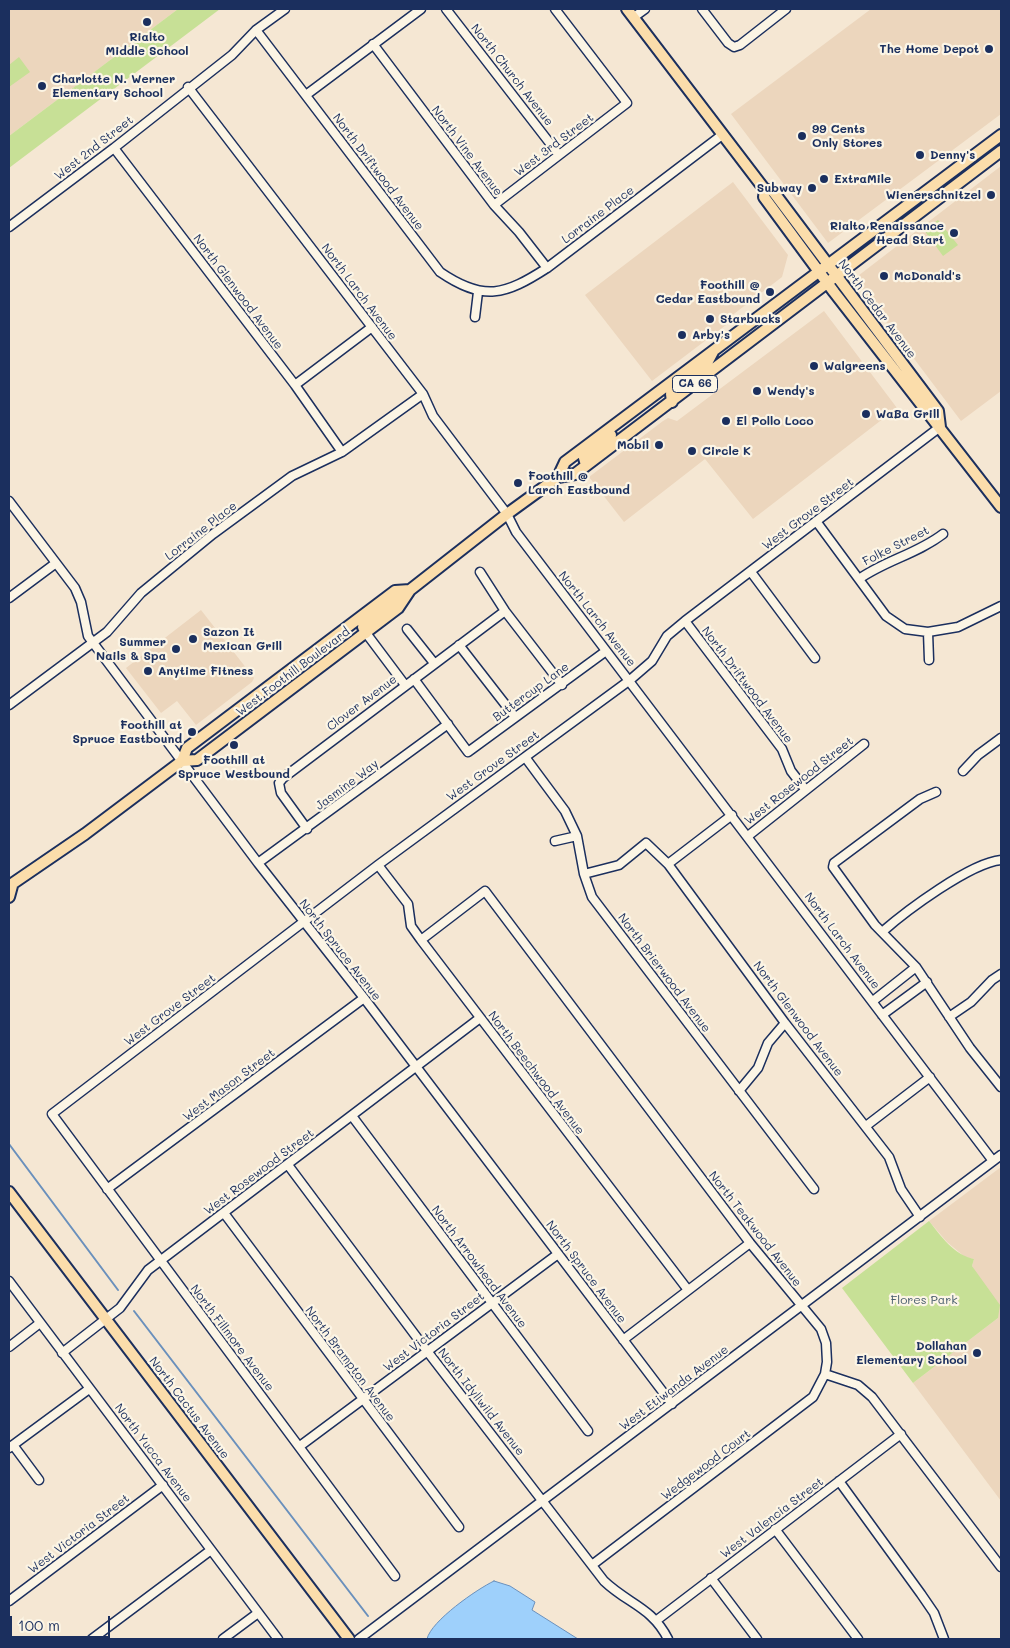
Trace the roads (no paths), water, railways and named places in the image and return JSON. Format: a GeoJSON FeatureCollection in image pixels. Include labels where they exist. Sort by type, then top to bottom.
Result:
{"type":"FeatureCollection","features":[{"type":"Feature","properties":{"kind":"main road","name":"North Cedar Avenue"},"geometry":{"type":"LineString","coordinates":[[628,9],[765,190],[764,197],[828,283],[1001,507]]}},
{"type":"Feature","properties":{"kind":"main road","name":"West Foothill Boulevard"},"geometry":{"type":"LineString","coordinates":[[558,477],[565,462],[1001,135]]}},
{"type":"Feature","properties":{"kind":"main road","name":"West Foothill Boulevard"},"geometry":{"type":"LineString","coordinates":[[9,897],[10,886],[182,761],[197,760],[398,608],[410,590],[507,514],[558,477],[575,474],[1001,151]]}},
{"type":"Feature","properties":{"kind":"main road","name":"North Cedar Avenue"},"geometry":{"type":"LineString","coordinates":[[765,190],[772,190],[938,410],[940,427]]}},
{"type":"Feature","properties":{"kind":"main road"},"geometry":{"type":"LineString","coordinates":[[672,402],[671,394],[706,365],[715,349]]}},
{"type":"Feature","properties":{"kind":"main road"},"geometry":{"type":"LineString","coordinates":[[893,368],[899,367],[916,389],[925,394]]}},
{"type":"Feature","properties":{"kind":"main road"},"geometry":{"type":"LineString","coordinates":[[586,465],[584,458],[632,420],[637,408]]}},
{"type":"Feature","properties":{"kind":"main road","name":"West Foothill Boulevard"},"geometry":{"type":"LineString","coordinates":[[182,761],[187,748],[395,591],[410,590]]}},
{"type":"Feature","properties":{"kind":"main road","name":"North Cactus Avenue"},"geometry":{"type":"LineString","coordinates":[[9,1192],[349,1639]]}},
{"type":"Feature","properties":{"kind":"street","name":"West 2nd Street"},"geometry":{"type":"LineString","coordinates":[[9,227],[114,148],[188,87],[232,54],[256,30],[285,9]]}},
{"type":"Feature","properties":{"kind":"street"},"geometry":{"type":"LineString","coordinates":[[306,95],[421,9]]}},
{"type":"Feature","properties":{"kind":"street","name":"North Church Avenue"},"geometry":{"type":"LineString","coordinates":[[446,9],[559,155]]}},
{"type":"Feature","properties":{"kind":"street","name":"West 3rd Street"},"geometry":{"type":"LineString","coordinates":[[494,205],[627,104],[555,9]]}},
{"type":"Feature","properties":{"kind":"street"},"geometry":{"type":"LineString","coordinates":[[634,17],[646,9]]}},
{"type":"Feature","properties":{"kind":"street"},"geometry":{"type":"LineString","coordinates":[[702,9],[728,43],[734,47],[740,45],[786,9]]}},
{"type":"Feature","properties":{"kind":"street","name":"North Driftwood Avenue"},"geometry":{"type":"LineString","coordinates":[[256,30],[440,272],[457,284],[478,292]]}},
{"type":"Feature","properties":{"kind":"street","name":"North Vine Avenue"},"geometry":{"type":"LineString","coordinates":[[372,44],[494,205],[519,232],[547,268]]}},
{"type":"Feature","properties":{"kind":"street","name":"North Larch Avenue"},"geometry":{"type":"LineString","coordinates":[[188,87],[423,394],[433,416],[507,514],[516,532],[993,1161]]}},
{"type":"Feature","properties":{"kind":"street","name":"Lorraine Place"},"geometry":{"type":"LineString","coordinates":[[478,292],[513,287],[547,268],[722,135]]}},
{"type":"Feature","properties":{"kind":"street","name":"North Glenwood Avenue"},"geometry":{"type":"LineString","coordinates":[[114,148],[295,385],[342,452]]}},
{"type":"Feature","properties":{"kind":"street"},"geometry":{"type":"LineString","coordinates":[[475,317],[478,292]]}},
{"type":"Feature","properties":{"kind":"street"},"geometry":{"type":"LineString","coordinates":[[295,385],[372,327]]}},
{"type":"Feature","properties":{"kind":"street","name":"Lorraine Place"},"geometry":{"type":"LineString","coordinates":[[9,705],[106,632],[141,593],[213,534],[292,476],[342,452],[423,394]]}},
{"type":"Feature","properties":{"kind":"street","name":"West Grove Street"},"geometry":{"type":"LineString","coordinates":[[52,1114],[378,864],[630,680],[652,661],[667,636],[685,621],[940,427]]}},
{"type":"Feature","properties":{"kind":"street","name":"North Spruce Avenue"},"geometry":{"type":"LineString","coordinates":[[9,501],[79,596],[85,629],[92,642],[258,863],[364,998],[672,1404]]}},
{"type":"Feature","properties":{"kind":"street"},"geometry":{"type":"LineString","coordinates":[[816,521],[886,616],[906,629],[928,632],[958,627],[1001,606]]}},
{"type":"Feature","properties":{"kind":"street","name":"Folke Street"},"geometry":{"type":"LineString","coordinates":[[859,578],[877,566],[930,544],[943,534]]}},
{"type":"Feature","properties":{"kind":"street"},"geometry":{"type":"LineString","coordinates":[[9,598],[56,563]]}},
{"type":"Feature","properties":{"kind":"street"},"geometry":{"type":"LineString","coordinates":[[480,572],[505,611],[562,685]]}},
{"type":"Feature","properties":{"kind":"street"},"geometry":{"type":"LineString","coordinates":[[751,572],[815,658]]}},
{"type":"Feature","properties":{"kind":"street","name":"Clover Avenue"},"geometry":{"type":"LineString","coordinates":[[307,829],[281,793],[279,783],[405,685],[505,611]]}},
{"type":"Feature","properties":{"kind":"street","name":"North Driftwood Avenue"},"geometry":{"type":"LineString","coordinates":[[685,621],[782,749],[791,771],[805,790]]}},
{"type":"Feature","properties":{"kind":"street"},"geometry":{"type":"LineString","coordinates":[[407,629],[434,663]]}},
{"type":"Feature","properties":{"kind":"street"},"geometry":{"type":"LineString","coordinates":[[928,632],[929,660]]}},
{"type":"Feature","properties":{"kind":"street"},"geometry":{"type":"LineString","coordinates":[[366,633],[405,685]]}},
{"type":"Feature","properties":{"kind":"street"},"geometry":{"type":"LineString","coordinates":[[459,645],[515,717]]}},
{"type":"Feature","properties":{"kind":"street","name":"Buttercup Lane"},"geometry":{"type":"LineString","coordinates":[[448,724],[468,752],[606,651]]}},
{"type":"Feature","properties":{"kind":"street"},"geometry":{"type":"LineString","coordinates":[[414,679],[448,724]]}},
{"type":"Feature","properties":{"kind":"street","name":"Jasmine Way"},"geometry":{"type":"LineString","coordinates":[[258,863],[448,724]]}},
{"type":"Feature","properties":{"kind":"street"},"geometry":{"type":"LineString","coordinates":[[963,771],[978,755],[1001,738]]}},
{"type":"Feature","properties":{"kind":"street","name":"West Rosewood Street"},"geometry":{"type":"LineString","coordinates":[[748,836],[864,744]]}},
{"type":"Feature","properties":{"kind":"street","name":"North Brierwood Avenue"},"geometry":{"type":"LineString","coordinates":[[524,757],[565,811],[577,836],[584,874],[592,897],[814,1189]]}},
{"type":"Feature","properties":{"kind":"street"},"geometry":{"type":"LineString","coordinates":[[936,792],[920,799],[834,863],[834,873],[882,932],[916,967],[949,1017],[1001,1087]]}},
{"type":"Feature","properties":{"kind":"street","name":"West Rosewood Street"},"geometry":{"type":"LineString","coordinates":[[668,864],[732,815]]}},
{"type":"Feature","properties":{"kind":"street"},"geometry":{"type":"LineString","coordinates":[[555,841],[577,836]]}},
{"type":"Feature","properties":{"kind":"street","name":"North Glenwood Avenue"},"geometry":{"type":"LineString","coordinates":[[584,874],[619,865],[646,843],[668,864],[785,1023],[889,1157],[901,1188],[920,1216]]}},
{"type":"Feature","properties":{"kind":"street"},"geometry":{"type":"LineString","coordinates":[[882,932],[902,914],[943,888],[989,861],[1001,860]]}},
{"type":"Feature","properties":{"kind":"street","name":"North Beechwood Avenue"},"geometry":{"type":"LineString","coordinates":[[378,864],[408,904],[411,926],[421,940],[688,1290]]}},
{"type":"Feature","properties":{"kind":"street","name":"North Teakwood Avenue"},"geometry":{"type":"LineString","coordinates":[[421,940],[485,891],[750,1243],[820,1329],[826,1342],[825,1374]]}},
{"type":"Feature","properties":{"kind":"street"},"geometry":{"type":"LineString","coordinates":[[873,1001],[916,967]]}},
{"type":"Feature","properties":{"kind":"street"},"geometry":{"type":"LineString","coordinates":[[949,1017],[971,1002],[992,980],[1001,974]]}},
{"type":"Feature","properties":{"kind":"street"},"geometry":{"type":"LineString","coordinates":[[882,1015],[927,982]]}},
{"type":"Feature","properties":{"kind":"street","name":"West Mason Street"},"geometry":{"type":"LineString","coordinates":[[108,1190],[364,998]]}},
{"type":"Feature","properties":{"kind":"street","name":"West Rosewood Street"},"geometry":{"type":"LineString","coordinates":[[62,1353],[106,1321],[125,1304],[141,1278],[160,1261],[480,1018]]}},
{"type":"Feature","properties":{"kind":"street"},"geometry":{"type":"LineString","coordinates":[[739,1091],[758,1068],[768,1043],[785,1023]]}},
{"type":"Feature","properties":{"kind":"street"},"geometry":{"type":"LineString","coordinates":[[866,1126],[930,1077]]}},
{"type":"Feature","properties":{"kind":"street","name":"North Fillmore Avenue"},"geometry":{"type":"LineString","coordinates":[[52,1114],[300,1446],[394,1576]]}},
{"type":"Feature","properties":{"kind":"street","name":"North Arrowhead Avenue"},"geometry":{"type":"LineString","coordinates":[[352,1116],[588,1431]]}},
{"type":"Feature","properties":{"kind":"street","name":"West Etiwanda Avenue"},"geometry":{"type":"LineString","coordinates":[[359,1639],[1001,1155]]}},
{"type":"Feature","properties":{"kind":"street","name":"North Idyllwild Avenue"},"geometry":{"type":"LineString","coordinates":[[288,1164],[427,1351],[592,1565],[614,1590],[657,1620],[668,1639]]}},
{"type":"Feature","properties":{"kind":"street","name":"North Brampton Avenue"},"geometry":{"type":"LineString","coordinates":[[224,1213],[459,1527]]}},
{"type":"Feature","properties":{"kind":"street"},"geometry":{"type":"LineString","coordinates":[[623,1340],[750,1243]]}},
{"type":"Feature","properties":{"kind":"street","name":"West Victoria Street"},"geometry":{"type":"LineString","coordinates":[[300,1446],[558,1254]]}},
{"type":"Feature","properties":{"kind":"street","name":"North Yucca Avenue"},"geometry":{"type":"LineString","coordinates":[[9,1281],[278,1639]]}},
{"type":"Feature","properties":{"kind":"street"},"geometry":{"type":"LineString","coordinates":[[9,1347],[40,1323]]}},
{"type":"Feature","properties":{"kind":"street"},"geometry":{"type":"LineString","coordinates":[[825,1374],[858,1385],[872,1397],[1001,1567]]}},
{"type":"Feature","properties":{"kind":"street","name":"Wedgewood Court"},"geometry":{"type":"LineString","coordinates":[[592,1565],[802,1408],[814,1397],[825,1374]]}},
{"type":"Feature","properties":{"kind":"street"},"geometry":{"type":"LineString","coordinates":[[39,1480],[11,1447],[89,1389]]}},
{"type":"Feature","properties":{"kind":"street","name":"West Valencia Street"},"geometry":{"type":"LineString","coordinates":[[657,1620],[901,1434]]}},
{"type":"Feature","properties":{"kind":"street"},"geometry":{"type":"LineString","coordinates":[[839,1481],[922,1594],[934,1613],[944,1639]]}},
{"type":"Feature","properties":{"kind":"street","name":"West Victoria Street"},"geometry":{"type":"LineString","coordinates":[[9,1601],[163,1485]]}},
{"type":"Feature","properties":{"kind":"street"},"geometry":{"type":"LineString","coordinates":[[775,1529],[858,1639]]}},
{"type":"Feature","properties":{"kind":"street"},"geometry":{"type":"LineString","coordinates":[[92,1639],[211,1550]]}},
{"type":"Feature","properties":{"kind":"street"},"geometry":{"type":"LineString","coordinates":[[710,1578],[757,1639]]}},
{"type":"Feature","properties":{"kind":"street"},"geometry":{"type":"LineString","coordinates":[[223,1639],[258,1612]]}},
{"type":"Feature","properties":{"kind":"water"},"geometry":{"type":"Polygon","coordinates":[[[494,1581],[510,1586],[535,1602],[532,1610],[578,1639],[427,1639],[430,1632],[445,1615],[466,1598],[494,1581]]]}},
{"type":"Feature","properties":{"kind":"waterway"},"geometry":{"type":"LineString","coordinates":[[9,1144],[118,1290]]}},
{"type":"Feature","properties":{"kind":"waterway"},"geometry":{"type":"LineString","coordinates":[[134,1311],[368,1616]]}},
{"type":"Feature","properties":{"kind":"place","name":"Rialto Middle School"},"geometry":{"type":"Point","coordinates":[147,22]}},
{"type":"Feature","properties":{"kind":"place","name":"The Home Depot"},"geometry":{"type":"Point","coordinates":[989,49]}},
{"type":"Feature","properties":{"kind":"place","name":"Charlotte N. Werner Elementary School"},"geometry":{"type":"Point","coordinates":[42,86]}},
{"type":"Feature","properties":{"kind":"place","name":"99 Cents Only Stores"},"geometry":{"type":"Point","coordinates":[802,136]}},
{"type":"Feature","properties":{"kind":"place","name":"Denny's"},"geometry":{"type":"Point","coordinates":[920,155]}},
{"type":"Feature","properties":{"kind":"place","name":"ExtraMile"},"geometry":{"type":"Point","coordinates":[824,179]}},
{"type":"Feature","properties":{"kind":"place","name":"Subway"},"geometry":{"type":"Point","coordinates":[812,188]}},
{"type":"Feature","properties":{"kind":"place","name":"Wienerschnitzel"},"geometry":{"type":"Point","coordinates":[991,195]}},
{"type":"Feature","properties":{"kind":"place","name":"Rialto Renaissance Head Start"},"geometry":{"type":"Point","coordinates":[954,233]}},
{"type":"Feature","properties":{"kind":"place","name":"McDonald's"},"geometry":{"type":"Point","coordinates":[884,276]}},
{"type":"Feature","properties":{"kind":"place","name":"Foothill @ Cedar Eastbound"},"geometry":{"type":"Point","coordinates":[770,292]}},
{"type":"Feature","properties":{"kind":"place","name":"Starbucks"},"geometry":{"type":"Point","coordinates":[710,319]}},
{"type":"Feature","properties":{"kind":"place","name":"Arby's"},"geometry":{"type":"Point","coordinates":[682,335]}},
{"type":"Feature","properties":{"kind":"place","name":"Walgreens"},"geometry":{"type":"Point","coordinates":[814,366]}},
{"type":"Feature","properties":{"kind":"place","name":"Wendy's"},"geometry":{"type":"Point","coordinates":[757,391]}},
{"type":"Feature","properties":{"kind":"place","name":"WaBa Grill"},"geometry":{"type":"Point","coordinates":[866,414]}},
{"type":"Feature","properties":{"kind":"place","name":"El Pollo Loco"},"geometry":{"type":"Point","coordinates":[726,421]}},
{"type":"Feature","properties":{"kind":"place","name":"Mobil"},"geometry":{"type":"Point","coordinates":[659,445]}},
{"type":"Feature","properties":{"kind":"place","name":"Circle K"},"geometry":{"type":"Point","coordinates":[692,451]}},
{"type":"Feature","properties":{"kind":"place","name":"Foothill @ Larch Eastbound"},"geometry":{"type":"Point","coordinates":[518,483]}},
{"type":"Feature","properties":{"kind":"place","name":"Sazon It Mexican Grill"},"geometry":{"type":"Point","coordinates":[193,639]}},
{"type":"Feature","properties":{"kind":"place","name":"Summer Nails & Spa"},"geometry":{"type":"Point","coordinates":[176,649]}},
{"type":"Feature","properties":{"kind":"place","name":"Anytime Fitness"},"geometry":{"type":"Point","coordinates":[148,671]}},
{"type":"Feature","properties":{"kind":"place","name":"Foothill at Spruce Eastbound"},"geometry":{"type":"Point","coordinates":[192,732]}},
{"type":"Feature","properties":{"kind":"place","name":"Foothill at Spruce Westbound"},"geometry":{"type":"Point","coordinates":[234,745]}},
{"type":"Feature","properties":{"kind":"place","name":"Dollahan Elementary School"},"geometry":{"type":"Point","coordinates":[977,1353]}},
{"type":"Feature","properties":{"kind":"park label","name":"Flores Park"},"geometry":{"type":"Point","coordinates":[924,1300]}}]}
